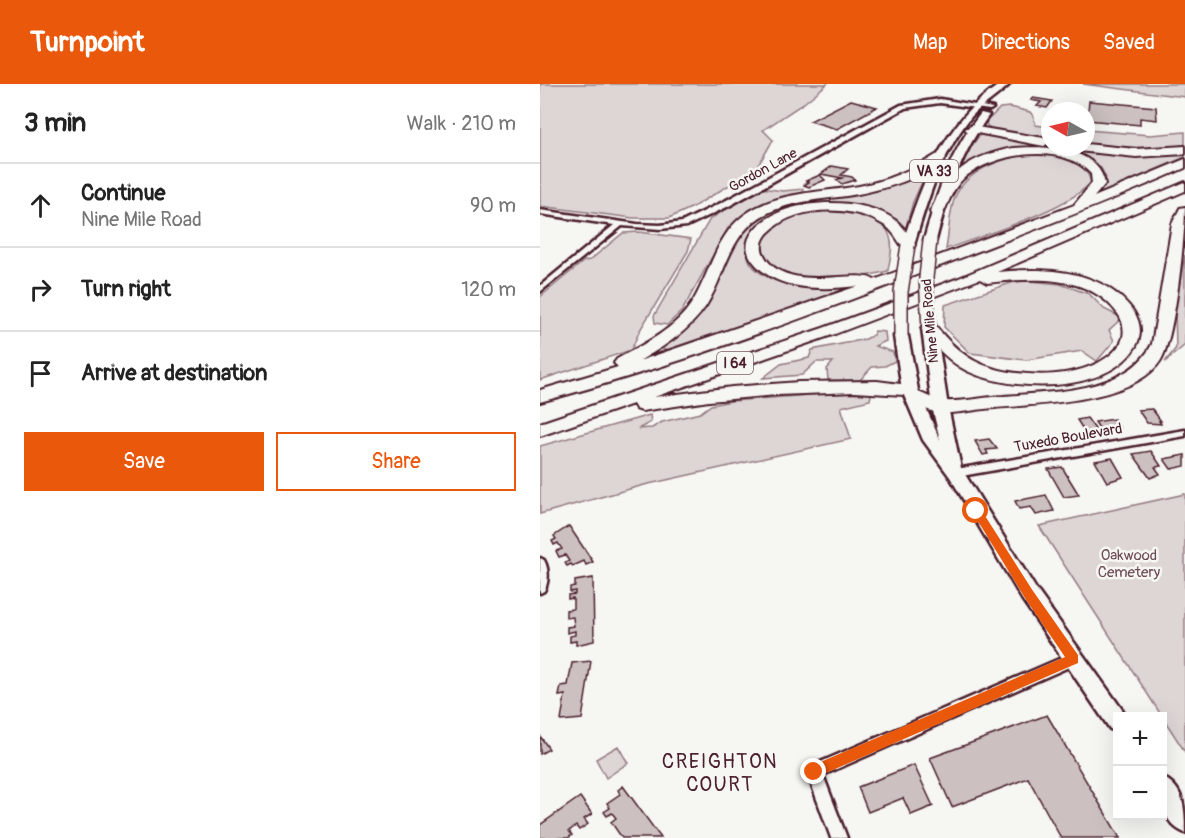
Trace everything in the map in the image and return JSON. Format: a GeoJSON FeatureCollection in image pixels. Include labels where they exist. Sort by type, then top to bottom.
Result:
{"type":"FeatureCollection","features":[{"type":"Feature","properties":{"kind":"highway"},"geometry":{"type":"LineString","coordinates":[[971,129],[1041,141]]}},
{"type":"Feature","properties":{"kind":"highway"},"geometry":{"type":"LineString","coordinates":[[1095,149],[1136,153],[1185,150]]}},
{"type":"Feature","properties":{"kind":"highway"},"geometry":{"type":"LineString","coordinates":[[938,212],[954,181],[960,175],[990,159],[1025,151],[1063,154],[1085,162],[1096,170],[1099,175],[1099,184],[1075,209]]}},
{"type":"Feature","properties":{"kind":"highway"},"geometry":{"type":"LineString","coordinates":[[594,380],[658,342],[688,318],[700,303],[733,234],[751,217],[782,203],[884,184],[924,168],[940,158]]}},
{"type":"Feature","properties":{"kind":"highway","name":"I 64"},"geometry":{"type":"LineString","coordinates":[[540,396],[790,317],[1075,209],[1185,163]]}},
{"type":"Feature","properties":{"kind":"highway","name":"I 64"},"geometry":{"type":"LineString","coordinates":[[540,430],[964,281],[1185,186]]}},
{"type":"Feature","properties":{"kind":"highway"},"geometry":{"type":"LineString","coordinates":[[902,275],[847,283],[819,284],[794,280],[778,274],[761,262],[755,253],[755,241],[766,226],[786,215],[805,210],[836,207],[862,210],[886,220],[900,231],[908,246]]}},
{"type":"Feature","properties":{"kind":"highway"},"geometry":{"type":"LineString","coordinates":[[580,417],[678,398],[774,388],[884,386],[911,393],[940,407],[1065,396],[1106,388],[1140,371],[1153,359],[1160,344],[1179,224],[1185,211]]}},
{"type":"Feature","properties":{"kind":"highway"},"geometry":{"type":"LineString","coordinates":[[929,328],[952,354],[974,368],[993,375],[1028,381],[1065,378],[1088,372],[1118,358],[1130,342],[1132,331],[1125,311],[1107,294],[1083,283],[1033,273],[964,281]]}},
{"type":"Feature","properties":{"kind":"main road","name":"Nine Mile Road"},"geometry":{"type":"LineString","coordinates":[[956,473],[940,407],[929,328],[926,278],[930,240],[950,170],[984,107],[1006,84]]}},
{"type":"Feature","properties":{"kind":"main road","name":"Nine Mile Road"},"geometry":{"type":"LineString","coordinates":[[1014,84],[957,128],[922,196],[908,246],[901,292],[901,336],[911,393],[931,440],[956,473],[997,544],[1113,715]]}},
{"type":"Feature","properties":{"kind":"main road"},"geometry":{"type":"LineString","coordinates":[[1167,795],[1185,820]]}},
{"type":"Feature","properties":{"kind":"street","name":"Gordon Lane"},"geometry":{"type":"LineString","coordinates":[[540,212],[620,224],[660,227],[697,219],[903,106],[940,101],[984,107]]}},
{"type":"Feature","properties":{"kind":"street"},"geometry":{"type":"LineString","coordinates":[[540,290],[620,224]]}},
{"type":"Feature","properties":{"kind":"street","name":"Tuxedo Boulevard"},"geometry":{"type":"LineString","coordinates":[[956,473],[1185,433]]}},
{"type":"Feature","properties":{"kind":"street"},"geometry":{"type":"LineString","coordinates":[[540,563],[542,570],[540,588]]}},
{"type":"Feature","properties":{"kind":"street"},"geometry":{"type":"LineString","coordinates":[[839,838],[814,772],[1074,659]]}},
{"type":"Feature","properties":{"kind":"green space"},"geometry":{"type":"Polygon","coordinates":[[[540,84],[827,84],[804,103],[763,130],[773,140],[756,169],[693,207],[669,218],[633,218],[540,206],[540,84]]]}},
{"type":"Feature","properties":{"kind":"green space"},"geometry":{"type":"Polygon","coordinates":[[[1083,84],[1185,84],[1185,97],[1083,84]]]}},
{"type":"Feature","properties":{"kind":"green space"},"geometry":{"type":"Polygon","coordinates":[[[1010,107],[1030,112],[1034,117],[1035,125],[1041,126],[1041,137],[995,130],[987,126],[986,122],[1000,108],[1010,107]]]}},
{"type":"Feature","properties":{"kind":"green space"},"geometry":{"type":"Polygon","coordinates":[[[1095,131],[1150,135],[1185,132],[1185,145],[1095,144],[1095,131]]]}},
{"type":"Feature","properties":{"kind":"green space"},"geometry":{"type":"Polygon","coordinates":[[[980,135],[1041,145],[1041,150],[1027,148],[959,170],[968,150],[980,135]]]}},
{"type":"Feature","properties":{"kind":"green space"},"geometry":{"type":"Polygon","coordinates":[[[1095,152],[1133,155],[1185,153],[1185,157],[1103,192],[1100,191],[1106,178],[1101,168],[1076,156],[1095,156],[1095,152]]]}},
{"type":"Feature","properties":{"kind":"green space"},"geometry":{"type":"Polygon","coordinates":[[[1026,154],[1064,158],[1081,166],[1091,182],[1065,202],[1046,211],[946,249],[951,209],[960,188],[976,173],[1005,159],[1026,154]]]}},
{"type":"Feature","properties":{"kind":"green space"},"geometry":{"type":"Polygon","coordinates":[[[928,169],[913,202],[905,231],[893,219],[807,206],[751,235],[746,244],[750,262],[768,278],[808,288],[847,289],[663,351],[664,344],[745,226],[771,211],[788,205],[928,169]]]}},
{"type":"Feature","properties":{"kind":"green space"},"geometry":{"type":"Polygon","coordinates":[[[761,188],[783,191],[803,189],[803,193],[762,205],[736,220],[728,228],[682,311],[667,325],[655,323],[654,316],[710,219],[761,188]]]}},
{"type":"Feature","properties":{"kind":"green space"},"geometry":{"type":"Polygon","coordinates":[[[824,211],[865,215],[882,224],[888,232],[891,245],[888,271],[840,280],[820,281],[783,271],[766,259],[761,252],[761,243],[770,228],[792,217],[824,211]]]}},
{"type":"Feature","properties":{"kind":"green space"},"geometry":{"type":"Polygon","coordinates":[[[639,232],[691,239],[688,251],[640,330],[631,350],[540,380],[540,297],[623,233],[639,232]]]}},
{"type":"Feature","properties":{"kind":"green space"},"geometry":{"type":"Polygon","coordinates":[[[1185,255],[1185,345],[1165,362],[1176,348],[1175,308],[1185,255]]]}},
{"type":"Feature","properties":{"kind":"green space"},"geometry":{"type":"Polygon","coordinates":[[[1020,280],[1060,284],[1089,294],[1104,309],[1122,318],[1109,330],[1114,341],[1097,361],[1082,351],[1026,360],[970,353],[944,327],[945,305],[1020,280]]]}},
{"type":"Feature","properties":{"kind":"green space"},"geometry":{"type":"Polygon","coordinates":[[[875,331],[885,332],[886,341],[875,346],[893,352],[895,361],[885,366],[872,367],[860,380],[828,380],[827,369],[833,362],[816,362],[802,375],[763,378],[781,364],[809,358],[812,350],[866,339],[875,331]]]}},
{"type":"Feature","properties":{"kind":"green space"},"geometry":{"type":"Polygon","coordinates":[[[872,390],[870,400],[841,407],[851,439],[644,485],[540,514],[540,446],[650,415],[651,422],[638,429],[652,428],[662,422],[700,413],[711,405],[731,401],[872,390]]]}},
{"type":"Feature","properties":{"kind":"green space","name":"Oakwood Cemetery"},"geometry":{"type":"Polygon","coordinates":[[[1185,494],[1185,752],[1167,724],[1167,712],[1159,712],[1039,526],[1185,494]]]}},
{"type":"Feature","properties":{"kind":"green space"},"geometry":{"type":"Polygon","coordinates":[[[618,746],[628,763],[606,778],[596,759],[618,746]]]}},
{"type":"Feature","properties":{"kind":"building"},"geometry":{"type":"Polygon","coordinates":[[[1033,98],[1052,101],[1041,102],[1031,100],[1033,98]]]}},
{"type":"Feature","properties":{"kind":"building"},"geometry":{"type":"Polygon","coordinates":[[[851,100],[877,107],[837,129],[810,121],[851,100]]]}},
{"type":"Feature","properties":{"kind":"building"},"geometry":{"type":"Polygon","coordinates":[[[1089,101],[1156,107],[1157,120],[1140,118],[1140,125],[1095,121],[1095,102],[1089,101]]]}},
{"type":"Feature","properties":{"kind":"building"},"geometry":{"type":"Polygon","coordinates":[[[832,166],[848,169],[841,175],[852,177],[855,180],[842,184],[836,180],[842,178],[821,174],[832,166]]]}},
{"type":"Feature","properties":{"kind":"building"},"geometry":{"type":"Polygon","coordinates":[[[820,175],[825,180],[809,187],[804,185],[809,182],[806,181],[820,175]]]}},
{"type":"Feature","properties":{"kind":"building"},"geometry":{"type":"Polygon","coordinates":[[[1152,409],[1161,424],[1147,423],[1138,410],[1152,409]]]}},
{"type":"Feature","properties":{"kind":"building"},"geometry":{"type":"Polygon","coordinates":[[[1087,418],[1097,432],[1086,434],[1077,420],[1087,418]]]}},
{"type":"Feature","properties":{"kind":"building"},"geometry":{"type":"Polygon","coordinates":[[[1114,419],[1120,428],[1101,431],[1095,422],[1114,419]]]}},
{"type":"Feature","properties":{"kind":"building"},"geometry":{"type":"Polygon","coordinates":[[[989,439],[997,449],[986,450],[988,454],[983,455],[975,441],[989,439]]]}},
{"type":"Feature","properties":{"kind":"building"},"geometry":{"type":"Polygon","coordinates":[[[1151,451],[1161,466],[1155,467],[1160,474],[1150,478],[1133,454],[1151,451]]]}},
{"type":"Feature","properties":{"kind":"building"},"geometry":{"type":"Polygon","coordinates":[[[1185,455],[1185,466],[1171,469],[1164,459],[1185,455]]]}},
{"type":"Feature","properties":{"kind":"building"},"geometry":{"type":"Polygon","coordinates":[[[1112,458],[1123,477],[1107,482],[1095,461],[1112,458]]]}},
{"type":"Feature","properties":{"kind":"building"},"geometry":{"type":"Polygon","coordinates":[[[1062,467],[1079,495],[1064,497],[1048,469],[1062,467]]]}},
{"type":"Feature","properties":{"kind":"building"},"geometry":{"type":"Polygon","coordinates":[[[1046,495],[1054,511],[1036,515],[1031,507],[1019,509],[1015,501],[1046,495]]]}},
{"type":"Feature","properties":{"kind":"building"},"geometry":{"type":"Polygon","coordinates":[[[569,526],[593,562],[586,565],[584,561],[567,566],[565,563],[569,561],[565,555],[559,557],[556,551],[562,549],[558,543],[554,545],[552,541],[556,539],[554,536],[569,526]]]}},
{"type":"Feature","properties":{"kind":"building"},"geometry":{"type":"Polygon","coordinates":[[[593,578],[594,641],[576,645],[576,641],[570,642],[570,636],[575,635],[575,631],[567,633],[567,627],[574,626],[573,617],[566,618],[566,610],[573,609],[573,598],[568,599],[568,595],[575,594],[575,591],[570,592],[570,587],[575,586],[575,581],[593,578]]]}},
{"type":"Feature","properties":{"kind":"building"},"geometry":{"type":"Polygon","coordinates":[[[591,661],[582,719],[561,721],[565,695],[559,696],[561,686],[568,685],[572,663],[591,661]]]}},
{"type":"Feature","properties":{"kind":"building"},"geometry":{"type":"Polygon","coordinates":[[[1047,715],[1120,838],[1061,838],[1028,778],[952,807],[930,758],[1047,715]]]}},
{"type":"Feature","properties":{"kind":"building"},"geometry":{"type":"Polygon","coordinates":[[[540,736],[549,749],[540,754],[540,736]]]}},
{"type":"Feature","properties":{"kind":"building"},"geometry":{"type":"Polygon","coordinates":[[[914,765],[933,806],[911,815],[903,798],[868,812],[858,787],[914,765]]]}},
{"type":"Feature","properties":{"kind":"building"},"geometry":{"type":"Polygon","coordinates":[[[623,786],[661,838],[622,838],[611,822],[616,818],[612,813],[607,816],[604,812],[610,808],[607,803],[620,794],[618,790],[623,786]]]}},
{"type":"Feature","properties":{"kind":"building"},"geometry":{"type":"Polygon","coordinates":[[[580,797],[592,814],[584,819],[588,824],[579,830],[576,826],[569,831],[572,835],[568,838],[540,838],[540,825],[580,797]]]}},
{"type":"Feature","properties":{"kind":"district","name":"CREIGHTON COURT"},"geometry":{"type":"Point","coordinates":[720,772]}},
{"type":"Feature","properties":{"kind":"route"},"geometry":{"type":"LineString","coordinates":[[814,772],[1074,659],[976,511]]}}]}
